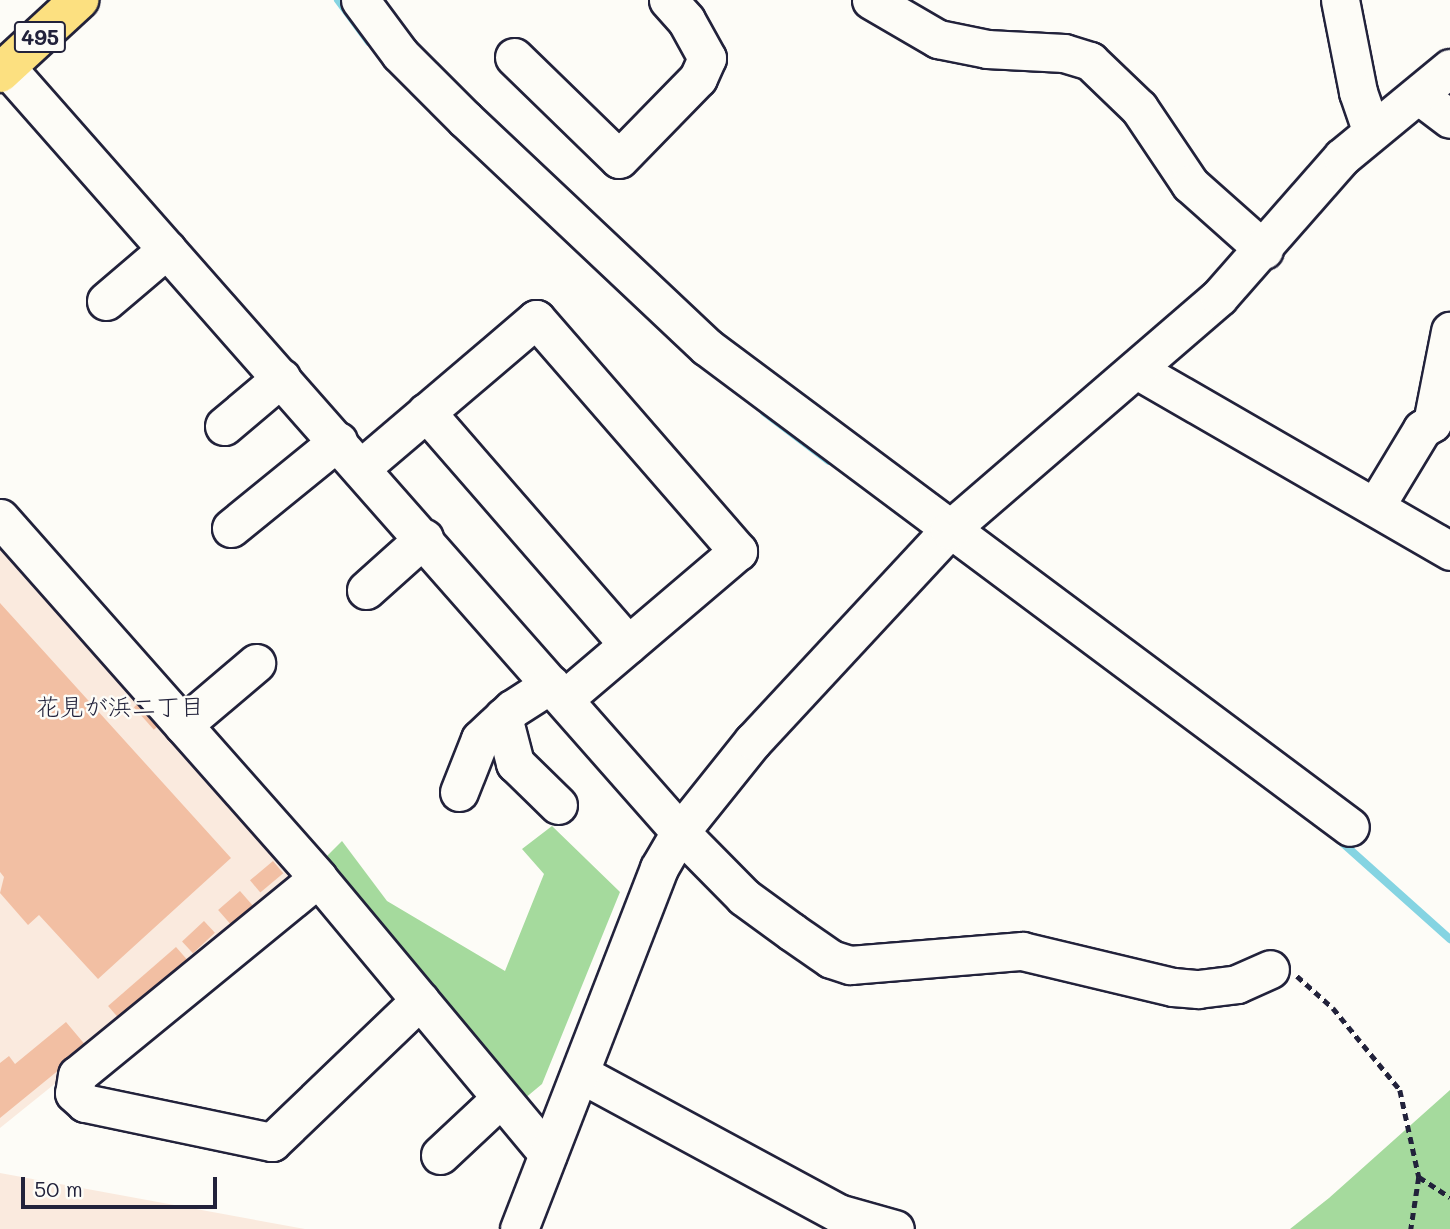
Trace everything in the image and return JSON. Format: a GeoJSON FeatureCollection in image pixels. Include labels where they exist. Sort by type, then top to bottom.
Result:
{"type":"FeatureCollection","features":[{"type":"Feature","properties":{"kind":"highway","name":"495"},"geometry":{"type":"LineString","coordinates":[[3,70],[79,0]]}},
{"type":"Feature","properties":{"kind":"street"},"geometry":{"type":"LineString","coordinates":[[360,0],[400,54],[446,101],[707,347],[1350,827]]}},
{"type":"Feature","properties":{"kind":"street"},"geometry":{"type":"LineString","coordinates":[[514,57],[618,159],[698,78],[707,58],[686,20],[668,0]]}},
{"type":"Feature","properties":{"kind":"street"},"geometry":{"type":"LineString","coordinates":[[871,0],[938,39],[987,49],[1064,53],[1090,61],[1139,108],[1190,184],[1264,250]]}},
{"type":"Feature","properties":{"kind":"street"},"geometry":{"type":"LineString","coordinates":[[1340,0],[1358,92],[1371,129]]}},
{"type":"Feature","properties":{"kind":"street"},"geometry":{"type":"LineString","coordinates":[[519,1229],[659,868],[680,832],[753,741],[949,530],[1138,370],[1264,250],[1371,129],[1421,97],[1450,68]]}},
{"type":"Feature","properties":{"kind":"street"},"geometry":{"type":"LineString","coordinates":[[3,70],[338,441],[680,832],[744,897],[831,959],[850,965],[1022,951],[1173,987],[1198,989],[1237,984],[1270,969]]}},
{"type":"Feature","properties":{"kind":"street"},"geometry":{"type":"LineString","coordinates":[[1421,97],[1450,119]]}},
{"type":"Feature","properties":{"kind":"street"},"geometry":{"type":"LineString","coordinates":[[106,301],[167,249]]}},
{"type":"Feature","properties":{"kind":"street"},"geometry":{"type":"LineString","coordinates":[[361,468],[536,319],[738,551],[628,644],[558,692],[503,717],[480,739],[462,775],[459,792]]}},
{"type":"Feature","properties":{"kind":"street"},"geometry":{"type":"LineString","coordinates":[[1375,507],[1422,429],[1432,423],[1450,331]]}},
{"type":"Feature","properties":{"kind":"street"},"geometry":{"type":"LineString","coordinates":[[1138,370],[1450,551]]}},
{"type":"Feature","properties":{"kind":"street"},"geometry":{"type":"LineString","coordinates":[[224,426],[281,378]]}},
{"type":"Feature","properties":{"kind":"street"},"geometry":{"type":"LineString","coordinates":[[426,412],[628,644]]}},
{"type":"Feature","properties":{"kind":"street"},"geometry":{"type":"LineString","coordinates":[[231,528],[338,441]]}},
{"type":"Feature","properties":{"kind":"street"},"geometry":{"type":"LineString","coordinates":[[0,518],[318,878],[548,1154]]}},
{"type":"Feature","properties":{"kind":"street"},"geometry":{"type":"LineString","coordinates":[[366,590],[424,538]]}},
{"type":"Feature","properties":{"kind":"street"},"geometry":{"type":"LineString","coordinates":[[183,725],[256,663]]}},
{"type":"Feature","properties":{"kind":"street"},"geometry":{"type":"LineString","coordinates":[[503,717],[515,763],[558,805]]}},
{"type":"Feature","properties":{"kind":"street"},"geometry":{"type":"LineString","coordinates":[[318,878],[77,1074],[74,1093],[85,1103],[272,1142],[420,1000]]}},
{"type":"Feature","properties":{"kind":"street"},"geometry":{"type":"LineString","coordinates":[[581,1074],[838,1213],[895,1229]]}},
{"type":"Feature","properties":{"kind":"street"},"geometry":{"type":"LineString","coordinates":[[440,1155],[501,1098]]}},
{"type":"Feature","properties":{"kind":"path"},"geometry":{"type":"LineString","coordinates":[[1270,969],[1305,981],[1390,1073],[1413,1136],[1419,1177],[1411,1229]]}},
{"type":"Feature","properties":{"kind":"path"},"geometry":{"type":"LineString","coordinates":[[1419,1177],[1450,1197]]}},
{"type":"Feature","properties":{"kind":"shaded area"},"geometry":{"type":"Polygon","coordinates":[[[0,530],[309,879],[0,1128],[0,530]]]}},
{"type":"Feature","properties":{"kind":"shaded area"},"geometry":{"type":"Polygon","coordinates":[[[0,1173],[305,1229],[0,1229],[0,1173]]]}},
{"type":"Feature","properties":{"kind":"green space"},"geometry":{"type":"Polygon","coordinates":[[[552,826],[620,892],[542,1084],[524,1099],[325,858],[342,841],[387,901],[505,971],[544,874],[522,849],[552,826]]]}},
{"type":"Feature","properties":{"kind":"green space"},"geometry":{"type":"Polygon","coordinates":[[[1450,1090],[1450,1229],[1290,1229],[1329,1198],[1450,1090]]]}},
{"type":"Feature","properties":{"kind":"building"},"geometry":{"type":"Polygon","coordinates":[[[0,603],[231,858],[98,979],[39,915],[28,925],[0,893],[4,877],[0,872],[0,603]]]}},
{"type":"Feature","properties":{"kind":"building"},"geometry":{"type":"Polygon","coordinates":[[[142,700],[162,722],[154,730],[134,707],[142,700]]]}},
{"type":"Feature","properties":{"kind":"building"},"geometry":{"type":"Polygon","coordinates":[[[273,861],[283,873],[260,893],[250,880],[273,861]]]}},
{"type":"Feature","properties":{"kind":"building"},"geometry":{"type":"Polygon","coordinates":[[[240,891],[253,906],[231,925],[218,910],[240,891]]]}},
{"type":"Feature","properties":{"kind":"building"},"geometry":{"type":"Polygon","coordinates":[[[204,921],[215,933],[193,953],[182,941],[204,921]]]}},
{"type":"Feature","properties":{"kind":"building"},"geometry":{"type":"Polygon","coordinates":[[[176,947],[190,963],[122,1022],[108,1006],[176,947]]]}},
{"type":"Feature","properties":{"kind":"building"},"geometry":{"type":"Polygon","coordinates":[[[66,1022],[87,1047],[0,1118],[0,1063],[9,1056],[15,1064],[66,1022]]]}},
{"type":"Feature","properties":{"kind":"waterway"},"geometry":{"type":"LineString","coordinates":[[338,0],[369,42]]}},
{"type":"Feature","properties":{"kind":"waterway"},"geometry":{"type":"LineString","coordinates":[[764,412],[829,461]]}},
{"type":"Feature","properties":{"kind":"waterway"},"geometry":{"type":"LineString","coordinates":[[1337,838],[1450,939]]}},
{"type":"Feature","properties":{"kind":"district","name":"花見が浜二丁目"},"geometry":{"type":"Point","coordinates":[120,706]}}]}
